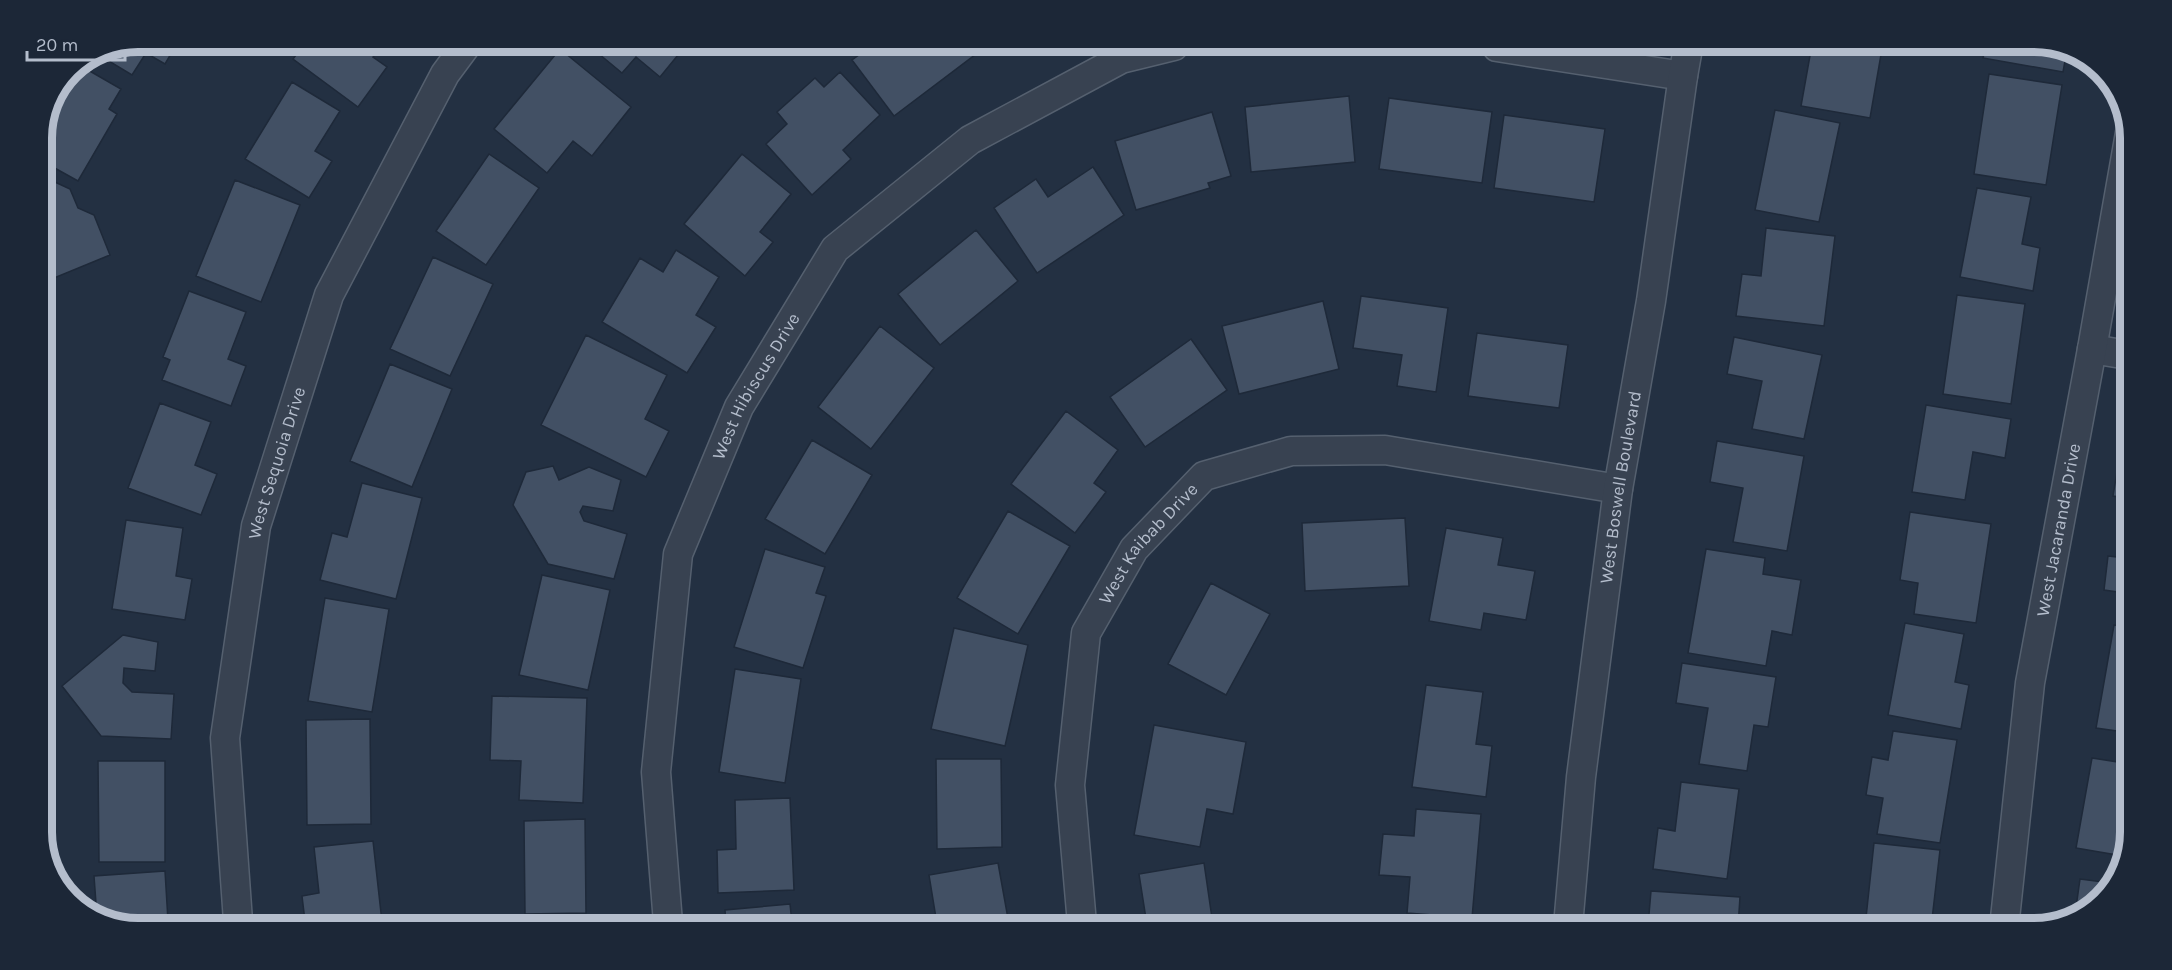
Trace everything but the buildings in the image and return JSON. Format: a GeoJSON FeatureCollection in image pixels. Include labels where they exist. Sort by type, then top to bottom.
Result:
{"type":"FeatureCollection","features":[{"type":"Feature","properties":{"kind":"street","name":"West Sequoia Drive"},"geometry":{"type":"LineString","coordinates":[[238,918],[225,738],[256,526],[329,295],[445,74],[461,52]]}},
{"type":"Feature","properties":{"kind":"street","name":"West Hibiscus Drive"},"geometry":{"type":"LineString","coordinates":[[668,918],[656,772],[678,554],[739,407],[835,249],[970,140],[1121,59],[1150,52]]}},
{"type":"Feature","properties":{"kind":"street"},"geometry":{"type":"LineString","coordinates":[[1529,52],[1683,76]]}},
{"type":"Feature","properties":{"kind":"street","name":"West Boswell Boulevard"},"geometry":{"type":"LineString","coordinates":[[1569,918],[1581,777],[1618,489],[1651,301],[1687,52]]}},
{"type":"Feature","properties":{"kind":"street","name":"West Jacaranda Drive"},"geometry":{"type":"LineString","coordinates":[[2005,918],[2030,683],[2119,195]]}},
{"type":"Feature","properties":{"kind":"street"},"geometry":{"type":"LineString","coordinates":[[2092,350],[2119,354]]}},
{"type":"Feature","properties":{"kind":"street","name":"West Kaibab Drive"},"geometry":{"type":"LineString","coordinates":[[1081,918],[1070,785],[1086,633],[1134,549],[1204,476],[1291,451],[1385,450],[1618,489]]}}]}
